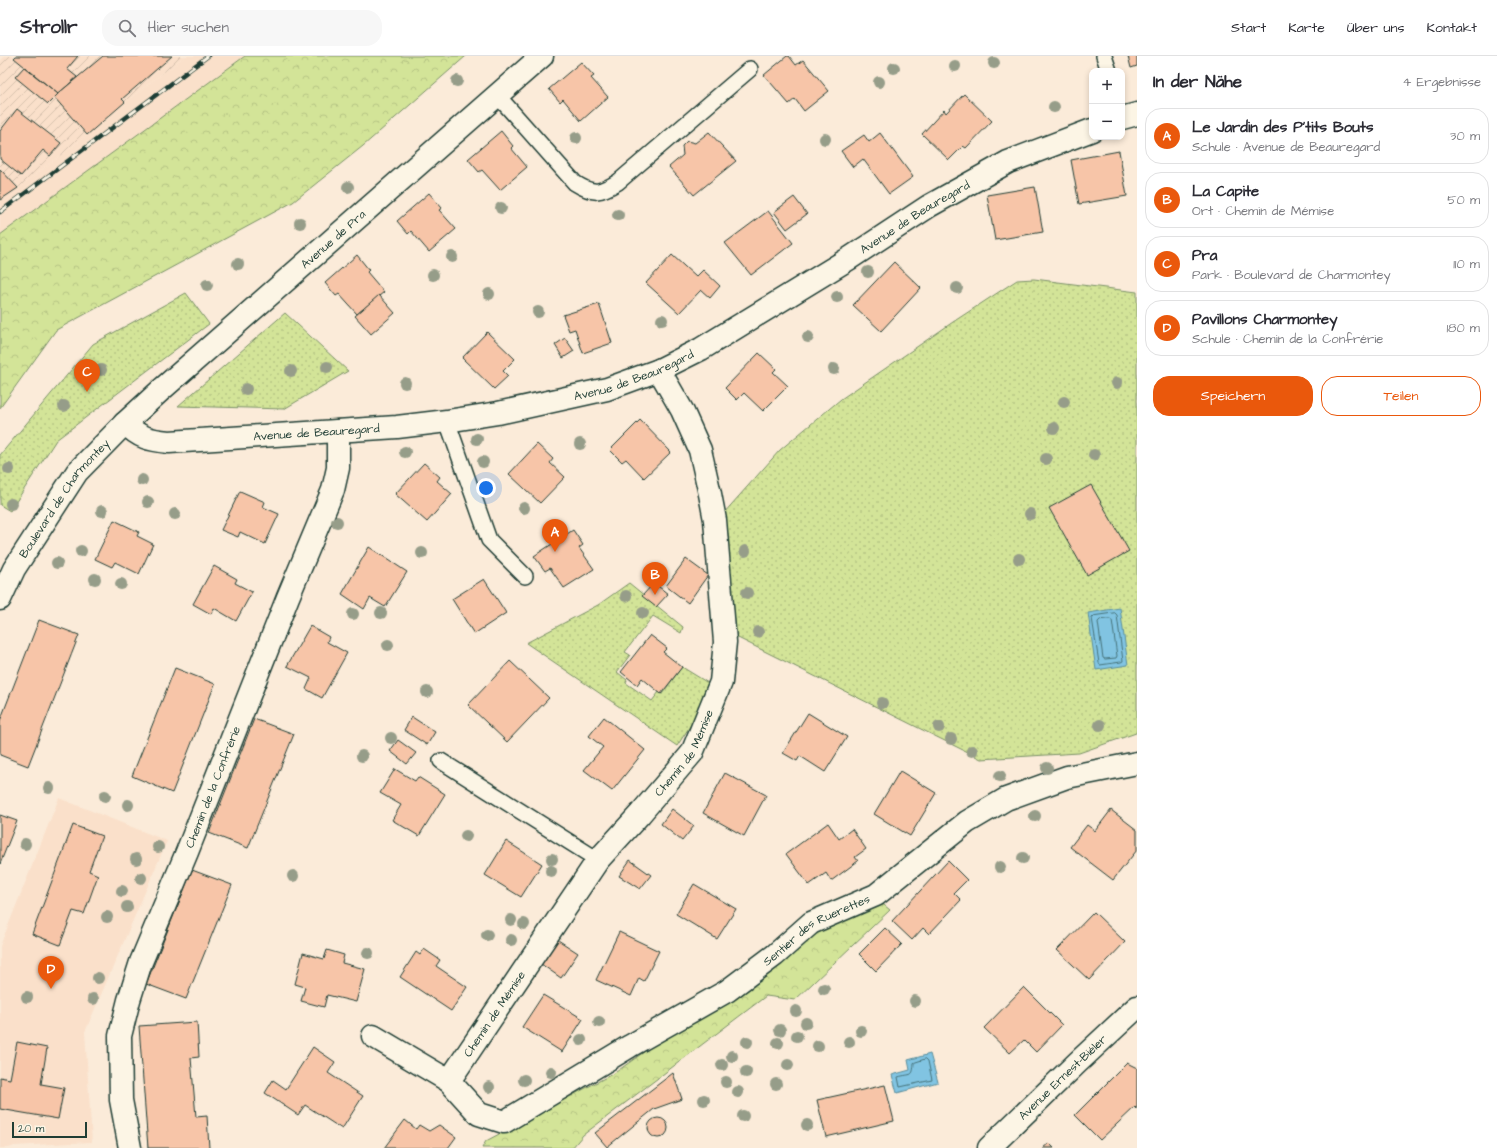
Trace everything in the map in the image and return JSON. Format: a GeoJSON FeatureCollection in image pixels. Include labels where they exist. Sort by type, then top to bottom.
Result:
{"type":"FeatureCollection","features":[{"type":"Feature","properties":{"kind":"street","name":"Avenue de Pra"},"geometry":{"type":"LineString","coordinates":[[125,423],[542,56]]}},
{"type":"Feature","properties":{"kind":"street","name":"Avenue de Beauregard"},"geometry":{"type":"LineString","coordinates":[[125,423],[138,434],[148,439],[169,442],[397,427],[498,413],[607,389],[659,370],[701,349],[850,258],[929,206],[1008,162],[1089,131]]}},
{"type":"Feature","properties":{"kind":"street","name":"Chemin de Mémise"},"geometry":{"type":"LineString","coordinates":[[449,1081],[598,860],[692,753],[721,682],[725,642],[715,520],[710,494],[700,450],[682,410],[659,370]]}},
{"type":"Feature","properties":{"kind":"street","name":"Boulevard de Charmontey"},"geometry":{"type":"LineString","coordinates":[[0,599],[14,569],[77,472],[125,423]]}},
{"type":"Feature","properties":{"kind":"street","name":"Chemin de la Confrérie"},"geometry":{"type":"LineString","coordinates":[[130,1148],[121,1100],[120,1036],[129,1000],[141,962],[187,852],[288,597],[333,490],[338,468],[338,431]]}},
{"type":"Feature","properties":{"kind":"street","name":"Sentier des Ruerettes"},"geometry":{"type":"LineString","coordinates":[[449,1081],[479,1114],[504,1122],[630,1046],[727,991],[775,955],[811,923],[876,895],[967,822],[1006,799],[1067,777],[1137,763]]}},
{"type":"Feature","properties":{"kind":"street","name":"Avenue Ernest-Biéler"},"geometry":{"type":"LineString","coordinates":[[989,1148],[1137,1007]]}},
{"type":"Feature","properties":{"kind":"street"},"geometry":{"type":"LineString","coordinates":[[373,1036],[449,1081]]}},
{"type":"Feature","properties":{"kind":"lane"},"geometry":{"type":"LineString","coordinates":[[1104,56],[1108,68]]}},
{"type":"Feature","properties":{"kind":"lane"},"geometry":{"type":"LineString","coordinates":[[497,95],[575,183],[587,191],[604,190],[618,182],[750,69]]}},
{"type":"Feature","properties":{"kind":"lane"},"geometry":{"type":"LineString","coordinates":[[447,421],[489,540],[525,576]]}},
{"type":"Feature","properties":{"kind":"lane"},"geometry":{"type":"LineString","coordinates":[[441,761],[598,860]]}},
{"type":"Feature","properties":{"kind":"shaded area"},"geometry":{"type":"Polygon","coordinates":[[[5,56],[185,56],[125,102],[87,135],[0,200],[0,61],[5,56]]]}},
{"type":"Feature","properties":{"kind":"shaded area"},"geometry":{"type":"Polygon","coordinates":[[[185,56],[245,56],[0,235],[0,200],[87,135],[125,102],[185,56]]]}},
{"type":"Feature","properties":{"kind":"shaded area"},"geometry":{"type":"Polygon","coordinates":[[[59,798],[167,841],[85,1032],[92,1142],[0,1148],[0,946],[59,798]]]}},
{"type":"Feature","properties":{"kind":"green space"},"geometry":{"type":"Polygon","coordinates":[[[245,56],[466,56],[363,146],[293,202],[56,330],[0,408],[0,235],[245,56]]]}},
{"type":"Feature","properties":{"kind":"green space"},"geometry":{"type":"Polygon","coordinates":[[[1034,279],[1137,292],[1137,729],[1136,733],[1079,753],[981,759],[736,637],[723,514],[780,450],[841,399],[1017,280],[1034,279]]]}},
{"type":"Feature","properties":{"kind":"green space"},"geometry":{"type":"Polygon","coordinates":[[[186,293],[209,324],[56,440],[10,511],[0,505],[0,455],[93,344],[186,293]]]}},
{"type":"Feature","properties":{"kind":"green space"},"geometry":{"type":"Polygon","coordinates":[[[285,313],[348,371],[284,409],[178,406],[285,313]]]}},
{"type":"Feature","properties":{"kind":"green space"},"geometry":{"type":"Polygon","coordinates":[[[629,583],[683,627],[681,633],[653,616],[625,652],[630,655],[617,672],[627,680],[626,683],[652,701],[659,692],[662,694],[682,667],[708,683],[694,720],[677,746],[526,643],[598,605],[629,583]]]}},
{"type":"Feature","properties":{"kind":"green space"},"geometry":{"type":"Polygon","coordinates":[[[878,900],[890,910],[795,1000],[766,996],[583,1135],[572,1148],[482,1148],[486,1141],[616,1072],[812,932],[878,900]]]}},
{"type":"Feature","properties":{"kind":"water"},"geometry":{"type":"Polygon","coordinates":[[[1120,608],[1128,665],[1096,670],[1088,613],[1120,608]]]}},
{"type":"Feature","properties":{"kind":"water"},"geometry":{"type":"Polygon","coordinates":[[[930,1054],[938,1082],[897,1093],[892,1075],[910,1070],[908,1060],[930,1054]]]}},
{"type":"Feature","properties":{"kind":"building"},"geometry":{"type":"Polygon","coordinates":[[[16,56],[78,56],[67,69],[77,77],[58,94],[14,58],[16,56]]]}},
{"type":"Feature","properties":{"kind":"building"},"geometry":{"type":"Polygon","coordinates":[[[103,56],[172,56],[122,99],[125,102],[87,135],[54,97],[103,56]]]}},
{"type":"Feature","properties":{"kind":"building"},"geometry":{"type":"Polygon","coordinates":[[[787,56],[789,56],[796,65],[803,60],[829,91],[804,111],[795,99],[789,104],[764,75],[787,56]]]}},
{"type":"Feature","properties":{"kind":"building"},"geometry":{"type":"Polygon","coordinates":[[[1128,56],[1137,56],[1137,66],[1131,68],[1128,56]]]}},
{"type":"Feature","properties":{"kind":"building"},"geometry":{"type":"Polygon","coordinates":[[[581,62],[594,76],[591,78],[608,97],[581,121],[563,99],[560,102],[549,89],[581,62]]]}},
{"type":"Feature","properties":{"kind":"building"},"geometry":{"type":"Polygon","coordinates":[[[24,67],[58,94],[48,104],[15,77],[24,67]]]}},
{"type":"Feature","properties":{"kind":"building"},"geometry":{"type":"Polygon","coordinates":[[[964,94],[992,121],[966,148],[963,146],[949,160],[922,134],[944,110],[946,113],[964,94]]]}},
{"type":"Feature","properties":{"kind":"building"},"geometry":{"type":"Polygon","coordinates":[[[17,109],[61,143],[50,156],[43,150],[21,176],[0,159],[0,131],[17,109]]]}},
{"type":"Feature","properties":{"kind":"building"},"geometry":{"type":"Polygon","coordinates":[[[501,131],[513,146],[511,148],[527,167],[500,190],[482,170],[479,172],[468,159],[501,131]]]}},
{"type":"Feature","properties":{"kind":"building"},"geometry":{"type":"Polygon","coordinates":[[[709,132],[736,161],[694,195],[669,167],[683,155],[682,146],[687,141],[695,143],[709,132]]]}},
{"type":"Feature","properties":{"kind":"building"},"geometry":{"type":"Polygon","coordinates":[[[880,133],[913,177],[889,194],[863,159],[853,167],[841,151],[864,135],[869,142],[880,133]]]}},
{"type":"Feature","properties":{"kind":"building"},"geometry":{"type":"Polygon","coordinates":[[[1119,151],[1127,196],[1079,204],[1071,160],[1119,151]]]}},
{"type":"Feature","properties":{"kind":"building"},"geometry":{"type":"Polygon","coordinates":[[[0,169],[18,188],[0,200],[0,169]]]}},
{"type":"Feature","properties":{"kind":"building"},"geometry":{"type":"Polygon","coordinates":[[[1035,187],[1043,232],[995,240],[987,195],[1035,187]]]}},
{"type":"Feature","properties":{"kind":"building"},"geometry":{"type":"Polygon","coordinates":[[[429,193],[442,208],[439,210],[456,229],[429,252],[411,231],[408,234],[397,221],[429,193]]]}},
{"type":"Feature","properties":{"kind":"building"},"geometry":{"type":"Polygon","coordinates":[[[794,197],[807,214],[787,229],[774,212],[794,197]]]}},
{"type":"Feature","properties":{"kind":"building"},"geometry":{"type":"Polygon","coordinates":[[[768,211],[793,243],[751,275],[725,243],[768,211]]]}},
{"type":"Feature","properties":{"kind":"building"},"geometry":{"type":"Polygon","coordinates":[[[357,255],[369,270],[367,272],[384,292],[357,314],[339,294],[336,296],[325,283],[357,255]]]}},
{"type":"Feature","properties":{"kind":"building"},"geometry":{"type":"Polygon","coordinates":[[[672,255],[696,277],[703,270],[720,286],[710,298],[701,290],[679,313],[646,283],[672,255]]]}},
{"type":"Feature","properties":{"kind":"building"},"geometry":{"type":"Polygon","coordinates":[[[894,262],[921,288],[881,331],[853,305],[894,262]]]}},
{"type":"Feature","properties":{"kind":"building"},"geometry":{"type":"Polygon","coordinates":[[[379,295],[395,313],[371,334],[355,316],[379,295]]]}},
{"type":"Feature","properties":{"kind":"building"},"geometry":{"type":"Polygon","coordinates":[[[599,304],[612,343],[583,353],[575,329],[569,331],[563,315],[599,304]]]}},
{"type":"Feature","properties":{"kind":"building"},"geometry":{"type":"Polygon","coordinates":[[[487,332],[515,359],[503,371],[508,376],[494,389],[462,358],[487,332]]]}},
{"type":"Feature","properties":{"kind":"building"},"geometry":{"type":"Polygon","coordinates":[[[565,338],[574,351],[563,358],[555,345],[565,338]]]}},
{"type":"Feature","properties":{"kind":"building"},"geometry":{"type":"Polygon","coordinates":[[[759,353],[776,369],[773,372],[788,386],[763,411],[744,393],[737,400],[725,388],[759,353]]]}},
{"type":"Feature","properties":{"kind":"building"},"geometry":{"type":"Polygon","coordinates":[[[640,420],[671,452],[644,478],[626,459],[622,462],[610,450],[640,420]]]}},
{"type":"Feature","properties":{"kind":"building"},"geometry":{"type":"Polygon","coordinates":[[[537,444],[553,459],[550,463],[565,477],[540,503],[509,474],[537,444]]]}},
{"type":"Feature","properties":{"kind":"building"},"geometry":{"type":"Polygon","coordinates":[[[424,463],[440,477],[437,481],[452,494],[427,522],[395,494],[424,463]]]}},
{"type":"Feature","properties":{"kind":"building"},"geometry":{"type":"Polygon","coordinates":[[[1091,485],[1129,551],[1087,575],[1049,508],[1091,485]]]}},
{"type":"Feature","properties":{"kind":"building"},"geometry":{"type":"Polygon","coordinates":[[[240,491],[265,502],[263,507],[279,514],[265,544],[240,532],[238,537],[221,530],[240,491]]]}},
{"type":"Feature","properties":{"kind":"building"},"geometry":{"type":"Polygon","coordinates":[[[114,520],[139,532],[137,536],[153,544],[139,574],[115,562],[112,567],[95,559],[114,520]]]}},
{"type":"Feature","properties":{"kind":"building"},"geometry":{"type":"Polygon","coordinates":[[[573,530],[583,545],[579,548],[594,569],[564,588],[550,568],[545,571],[534,556],[573,530]]]}},
{"type":"Feature","properties":{"kind":"building"},"geometry":{"type":"Polygon","coordinates":[[[369,547],[407,572],[385,607],[370,598],[364,609],[342,594],[369,547]]]}},
{"type":"Feature","properties":{"kind":"building"},"geometry":{"type":"Polygon","coordinates":[[[686,559],[708,575],[688,603],[666,586],[686,559]]]}},
{"type":"Feature","properties":{"kind":"building"},"geometry":{"type":"Polygon","coordinates":[[[214,566],[237,579],[235,583],[252,592],[236,621],[214,608],[211,614],[193,604],[214,566]]]}},
{"type":"Feature","properties":{"kind":"building"},"geometry":{"type":"Polygon","coordinates":[[[484,579],[506,613],[474,634],[452,599],[484,579]]]}},
{"type":"Feature","properties":{"kind":"building"},"geometry":{"type":"Polygon","coordinates":[[[654,583],[668,594],[656,607],[642,596],[654,583]]]}},
{"type":"Feature","properties":{"kind":"building"},"geometry":{"type":"Polygon","coordinates":[[[39,620],[79,635],[28,766],[0,755],[0,721],[39,620]]]}},
{"type":"Feature","properties":{"kind":"building"},"geometry":{"type":"Polygon","coordinates":[[[310,626],[329,637],[327,642],[347,653],[322,698],[306,689],[311,678],[287,666],[310,626]]]}},
{"type":"Feature","properties":{"kind":"building"},"geometry":{"type":"Polygon","coordinates":[[[650,635],[667,648],[663,652],[682,667],[661,694],[642,678],[637,685],[621,672],[650,635]]]}},
{"type":"Feature","properties":{"kind":"building"},"geometry":{"type":"Polygon","coordinates":[[[510,661],[549,698],[507,742],[468,705],[510,661]]]}},
{"type":"Feature","properties":{"kind":"building"},"geometry":{"type":"Polygon","coordinates":[[[175,668],[215,684],[172,793],[132,776],[175,668]]]}},
{"type":"Feature","properties":{"kind":"building"},"geometry":{"type":"Polygon","coordinates":[[[808,713],[847,737],[825,772],[800,756],[797,761],[783,753],[808,713]]]}},
{"type":"Feature","properties":{"kind":"building"},"geometry":{"type":"Polygon","coordinates":[[[412,717],[435,732],[427,745],[404,730],[412,717]]]}},
{"type":"Feature","properties":{"kind":"building"},"geometry":{"type":"Polygon","coordinates":[[[604,717],[645,750],[612,791],[584,770],[603,747],[589,736],[604,717]]]}},
{"type":"Feature","properties":{"kind":"building"},"geometry":{"type":"Polygon","coordinates":[[[254,719],[294,734],[248,848],[209,833],[254,719]]]}},
{"type":"Feature","properties":{"kind":"building"},"geometry":{"type":"Polygon","coordinates":[[[398,740],[416,753],[407,764],[390,751],[398,740]]]}},
{"type":"Feature","properties":{"kind":"building"},"geometry":{"type":"Polygon","coordinates":[[[395,769],[415,781],[418,777],[445,794],[419,836],[392,820],[401,805],[380,793],[395,769]]]}},
{"type":"Feature","properties":{"kind":"building"},"geometry":{"type":"Polygon","coordinates":[[[900,771],[936,793],[910,836],[874,814],[900,771]]]}},
{"type":"Feature","properties":{"kind":"building"},"geometry":{"type":"Polygon","coordinates":[[[725,773],[766,795],[744,836],[703,813],[725,773]]]}},
{"type":"Feature","properties":{"kind":"building"},"geometry":{"type":"Polygon","coordinates":[[[672,809],[694,826],[682,841],[661,824],[672,809]]]}},
{"type":"Feature","properties":{"kind":"building"},"geometry":{"type":"Polygon","coordinates":[[[1111,810],[1137,830],[1137,850],[1113,880],[1070,847],[1087,825],[1095,831],[1111,810]]]}},
{"type":"Feature","properties":{"kind":"building"},"geometry":{"type":"Polygon","coordinates":[[[0,815],[17,821],[0,864],[0,815]]]}},
{"type":"Feature","properties":{"kind":"building"},"geometry":{"type":"Polygon","coordinates":[[[828,823],[839,839],[852,829],[866,849],[855,857],[858,861],[831,881],[826,873],[809,885],[786,854],[828,823]]]}},
{"type":"Feature","properties":{"kind":"building"},"geometry":{"type":"Polygon","coordinates":[[[73,825],[102,836],[89,871],[98,875],[84,914],[73,911],[60,945],[32,934],[73,825]]]}},
{"type":"Feature","properties":{"kind":"building"},"geometry":{"type":"Polygon","coordinates":[[[506,841],[542,864],[521,897],[485,875],[506,841]]]}},
{"type":"Feature","properties":{"kind":"building"},"geometry":{"type":"Polygon","coordinates":[[[630,860],[651,875],[640,889],[619,876],[630,860]]]}},
{"type":"Feature","properties":{"kind":"building"},"geometry":{"type":"Polygon","coordinates":[[[948,861],[967,880],[954,893],[961,900],[929,934],[923,928],[912,940],[892,921],[948,861]]]}},
{"type":"Feature","properties":{"kind":"building"},"geometry":{"type":"Polygon","coordinates":[[[192,870],[232,885],[186,999],[146,984],[192,870]]]}},
{"type":"Feature","properties":{"kind":"building"},"geometry":{"type":"Polygon","coordinates":[[[694,884],[736,909],[717,939],[676,914],[694,884]]]}},
{"type":"Feature","properties":{"kind":"building"},"geometry":{"type":"Polygon","coordinates":[[[1094,912],[1125,942],[1089,980],[1057,950],[1094,912]]]}},
{"type":"Feature","properties":{"kind":"building"},"geometry":{"type":"Polygon","coordinates":[[[885,928],[902,944],[876,971],[859,954],[885,928]]]}},
{"type":"Feature","properties":{"kind":"building"},"geometry":{"type":"Polygon","coordinates":[[[619,932],[659,951],[644,981],[639,978],[631,996],[596,980],[619,932]]]}},
{"type":"Feature","properties":{"kind":"building"},"geometry":{"type":"Polygon","coordinates":[[[558,940],[578,953],[561,978],[541,964],[558,940]]]}},
{"type":"Feature","properties":{"kind":"building"},"geometry":{"type":"Polygon","coordinates":[[[424,949],[440,960],[436,966],[467,987],[451,1011],[400,977],[416,952],[420,955],[424,949]]]}},
{"type":"Feature","properties":{"kind":"building"},"geometry":{"type":"Polygon","coordinates":[[[327,950],[344,955],[342,963],[365,969],[356,1002],[327,995],[324,1007],[301,1001],[305,987],[295,984],[303,953],[324,959],[327,950]]]}},
{"type":"Feature","properties":{"kind":"building"},"geometry":{"type":"Polygon","coordinates":[[[1024,987],[1062,1025],[1036,1052],[1024,1040],[1010,1053],[984,1028],[1024,987]]]}},
{"type":"Feature","properties":{"kind":"building"},"geometry":{"type":"Polygon","coordinates":[[[543,995],[583,1019],[562,1052],[522,1027],[543,995]]]}},
{"type":"Feature","properties":{"kind":"building"},"geometry":{"type":"Polygon","coordinates":[[[197,1022],[199,1057],[191,1058],[196,1117],[207,1116],[209,1148],[148,1148],[139,1026],[197,1022]]]}},
{"type":"Feature","properties":{"kind":"building"},"geometry":{"type":"Polygon","coordinates":[[[17,1042],[47,1048],[41,1084],[64,1088],[58,1119],[0,1109],[0,1077],[10,1079],[17,1042]]]}},
{"type":"Feature","properties":{"kind":"building"},"geometry":{"type":"Polygon","coordinates":[[[313,1047],[335,1062],[328,1073],[363,1096],[342,1129],[305,1105],[298,1115],[265,1093],[273,1080],[286,1089],[313,1047]]]}},
{"type":"Feature","properties":{"kind":"building"},"geometry":{"type":"Polygon","coordinates":[[[1127,1063],[1137,1068],[1137,1109],[1135,1107],[1100,1140],[1075,1115],[1127,1063]]]}},
{"type":"Feature","properties":{"kind":"building"},"geometry":{"type":"Polygon","coordinates":[[[673,1073],[682,1099],[654,1109],[607,1147],[595,1133],[673,1073]]]}},
{"type":"Feature","properties":{"kind":"building"},"geometry":{"type":"Polygon","coordinates":[[[885,1085],[894,1121],[826,1137],[817,1100],[885,1085]]]}},
{"type":"Feature","properties":{"kind":"building"},"geometry":{"type":"Polygon","coordinates":[[[658,1118],[665,1121],[668,1128],[665,1135],[658,1138],[651,1135],[648,1128],[651,1121],[658,1118]]]}},
{"type":"Feature","properties":{"kind":"building"},"geometry":{"type":"Polygon","coordinates":[[[405,1120],[416,1129],[419,1125],[429,1131],[439,1125],[456,1137],[448,1148],[384,1148],[405,1120]]]}},
{"type":"Feature","properties":{"kind":"building"},"geometry":{"type":"Polygon","coordinates":[[[1049,1143],[1054,1148],[1043,1148],[1049,1143]]]}},
{"type":"Feature","properties":{"kind":"railway"},"geometry":{"type":"LineString","coordinates":[[0,212],[208,56]]}},
{"type":"Feature","properties":{"kind":"place","name":"Pra"},"geometry":{"type":"Point","coordinates":[87,392]}},
{"type":"Feature","properties":{"kind":"place","name":"Le Jardin des P'tits Bouts"},"geometry":{"type":"Point","coordinates":[555,552]}},
{"type":"Feature","properties":{"kind":"place","name":"La Capite"},"geometry":{"type":"Point","coordinates":[655,595]}},
{"type":"Feature","properties":{"kind":"place","name":"Pavillons Charmontey"},"geometry":{"type":"Point","coordinates":[51,989]}}]}
